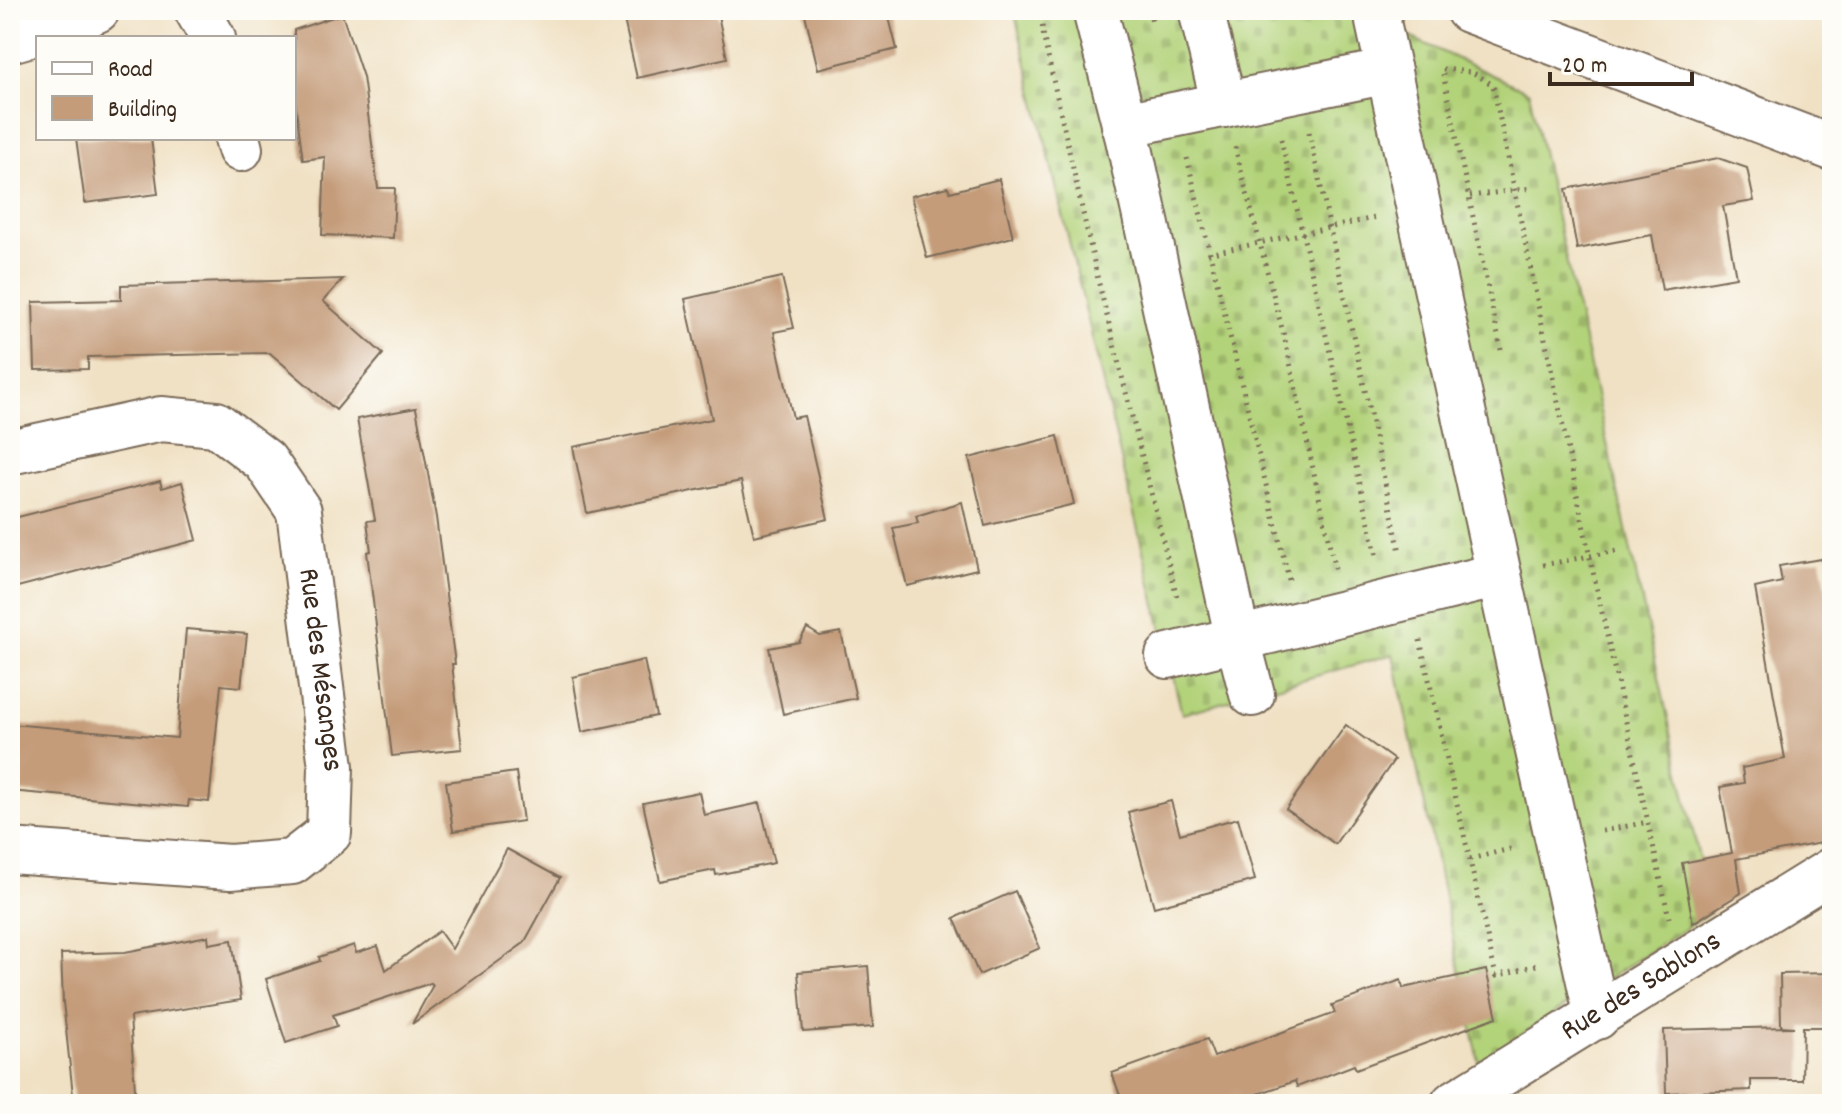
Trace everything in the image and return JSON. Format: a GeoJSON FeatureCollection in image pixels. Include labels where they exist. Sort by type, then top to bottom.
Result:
{"type":"FeatureCollection","features":[{"type":"Feature","properties":{"kind":"street"},"geometry":{"type":"LineString","coordinates":[[10,40],[66,24],[97,10]]}},
{"type":"Feature","properties":{"kind":"street"},"geometry":{"type":"LineString","coordinates":[[197,10],[212,36]]}},
{"type":"Feature","properties":{"kind":"street"},"geometry":{"type":"LineString","coordinates":[[1095,10],[1156,263],[1252,694]]}},
{"type":"Feature","properties":{"kind":"street"},"geometry":{"type":"LineString","coordinates":[[1201,10],[1224,105]]}},
{"type":"Feature","properties":{"kind":"street"},"geometry":{"type":"LineString","coordinates":[[1380,10],[1378,22],[1597,1017]]}},
{"type":"Feature","properties":{"kind":"street"},"geometry":{"type":"LineString","coordinates":[[1468,10],[1832,148]]}},
{"type":"Feature","properties":{"kind":"street"},"geometry":{"type":"LineString","coordinates":[[1124,125],[1389,71]]}},
{"type":"Feature","properties":{"kind":"street","name":"Rue des Mésanges"},"geometry":{"type":"LineString","coordinates":[[10,452],[161,419],[216,424],[265,461],[299,511],[331,767],[329,833],[292,862],[230,867],[10,851]]}},
{"type":"Feature","properties":{"kind":"street"},"geometry":{"type":"LineString","coordinates":[[1180,653],[1499,575]]}},
{"type":"Feature","properties":{"kind":"street","name":"Rue des Sablons"},"geometry":{"type":"LineString","coordinates":[[1453,1104],[1832,870]]}},
{"type":"Feature","properties":{"kind":"path"},"geometry":{"type":"LineString","coordinates":[[1040,10],[1180,653]]}},
{"type":"Feature","properties":{"kind":"path"},"geometry":{"type":"LineString","coordinates":[[1149,10],[1157,40]]}},
{"type":"Feature","properties":{"kind":"path"},"geometry":{"type":"LineString","coordinates":[[1271,95],[1387,603]]}},
{"type":"Feature","properties":{"kind":"path"},"geometry":{"type":"LineString","coordinates":[[1224,105],[1286,344],[1345,614]]}},
{"type":"Feature","properties":{"kind":"path"},"geometry":{"type":"LineString","coordinates":[[1176,114],[1300,624]]}},
{"type":"Feature","properties":{"kind":"path"},"geometry":{"type":"LineString","coordinates":[[1098,280],[1156,263],[1210,254],[1470,196],[1532,188]]}},
{"type":"Feature","properties":{"kind":"path"},"geometry":{"type":"LineString","coordinates":[[1499,575],[1616,551]]}},
{"type":"Feature","properties":{"kind":"path"},"geometry":{"type":"LineString","coordinates":[[1470,859],[1514,848]]}},
{"type":"Feature","properties":{"kind":"green space"},"geometry":{"type":"Polygon","coordinates":[[[1014,10],[1352,10],[1529,92],[1711,912],[1479,1062],[1393,654],[1182,714],[1014,10]]]}},
{"type":"Feature","properties":{"kind":"building"},"geometry":{"type":"Polygon","coordinates":[[[647,10],[717,10],[727,58],[637,78],[623,15],[647,10]]]}},
{"type":"Feature","properties":{"kind":"building"},"geometry":{"type":"Polygon","coordinates":[[[804,10],[887,10],[897,49],[818,69],[804,10]]]}},
{"type":"Feature","properties":{"kind":"building"},"geometry":{"type":"Polygon","coordinates":[[[342,14],[363,77],[378,188],[395,188],[393,238],[322,235],[325,157],[303,160],[296,109],[294,30],[342,14]]]}},
{"type":"Feature","properties":{"kind":"building"},"geometry":{"type":"Polygon","coordinates":[[[76,140],[151,140],[158,194],[85,203],[76,140]]]}},
{"type":"Feature","properties":{"kind":"building"},"geometry":{"type":"Polygon","coordinates":[[[1718,158],[1747,168],[1754,201],[1723,206],[1736,277],[1662,290],[1652,235],[1577,249],[1566,189],[1718,158]]]}},
{"type":"Feature","properties":{"kind":"building"},"geometry":{"type":"Polygon","coordinates":[[[999,179],[1013,237],[927,258],[911,196],[948,187],[950,192],[999,179]]]}},
{"type":"Feature","properties":{"kind":"building"},"geometry":{"type":"Polygon","coordinates":[[[782,277],[794,328],[774,332],[793,418],[804,416],[828,519],[754,536],[741,481],[587,513],[573,447],[712,419],[685,299],[782,277]]]}},
{"type":"Feature","properties":{"kind":"building"},"geometry":{"type":"Polygon","coordinates":[[[343,279],[323,301],[383,354],[336,410],[270,353],[88,357],[88,369],[35,370],[33,302],[121,300],[121,285],[343,279]]]}},
{"type":"Feature","properties":{"kind":"building"},"geometry":{"type":"Polygon","coordinates":[[[416,408],[436,517],[455,664],[452,664],[462,749],[392,756],[367,552],[371,551],[367,521],[375,520],[357,419],[416,408]]]}},
{"type":"Feature","properties":{"kind":"building"},"geometry":{"type":"Polygon","coordinates":[[[1058,436],[1074,504],[985,526],[969,458],[1058,436]]]}},
{"type":"Feature","properties":{"kind":"building"},"geometry":{"type":"Polygon","coordinates":[[[160,481],[162,488],[182,482],[197,540],[10,589],[10,519],[160,481]]]}},
{"type":"Feature","properties":{"kind":"building"},"geometry":{"type":"Polygon","coordinates":[[[962,502],[977,569],[907,586],[893,528],[918,523],[916,516],[962,502]]]}},
{"type":"Feature","properties":{"kind":"building"},"geometry":{"type":"Polygon","coordinates":[[[1821,559],[1832,620],[1832,841],[1736,859],[1741,893],[1693,923],[1682,863],[1732,853],[1720,787],[1744,783],[1742,768],[1785,759],[1755,588],[1782,582],[1779,566],[1821,559]]]}},
{"type":"Feature","properties":{"kind":"building"},"geometry":{"type":"Polygon","coordinates":[[[807,628],[820,636],[841,632],[856,698],[783,714],[769,648],[799,642],[807,628]]]}},
{"type":"Feature","properties":{"kind":"building"},"geometry":{"type":"Polygon","coordinates":[[[186,629],[247,634],[241,687],[221,685],[209,802],[189,800],[188,807],[10,791],[10,724],[177,738],[186,629]]]}},
{"type":"Feature","properties":{"kind":"building"},"geometry":{"type":"Polygon","coordinates":[[[644,660],[656,716],[582,732],[573,677],[644,660]]]}},
{"type":"Feature","properties":{"kind":"building"},"geometry":{"type":"Polygon","coordinates":[[[1346,725],[1394,760],[1335,844],[1286,809],[1346,725]]]}},
{"type":"Feature","properties":{"kind":"building"},"geometry":{"type":"Polygon","coordinates":[[[516,772],[523,821],[453,831],[446,782],[516,772]]]}},
{"type":"Feature","properties":{"kind":"building"},"geometry":{"type":"Polygon","coordinates":[[[699,792],[704,815],[760,803],[774,863],[716,875],[715,870],[660,881],[643,803],[699,792]]]}},
{"type":"Feature","properties":{"kind":"building"},"geometry":{"type":"Polygon","coordinates":[[[1171,801],[1180,834],[1238,818],[1255,880],[1154,907],[1128,812],[1171,801]]]}},
{"type":"Feature","properties":{"kind":"building"},"geometry":{"type":"Polygon","coordinates":[[[507,849],[560,878],[524,943],[412,1024],[433,985],[431,983],[333,1015],[337,1026],[286,1043],[266,979],[320,961],[319,957],[354,945],[356,953],[378,946],[386,970],[439,931],[452,949],[507,849]]]}},
{"type":"Feature","properties":{"kind":"building"},"geometry":{"type":"Polygon","coordinates":[[[1015,891],[1040,948],[979,975],[954,918],[1015,891]]]}},
{"type":"Feature","properties":{"kind":"building"},"geometry":{"type":"Polygon","coordinates":[[[208,936],[209,944],[232,940],[241,1000],[130,1017],[136,1104],[74,1104],[61,954],[125,952],[208,936]]]}},
{"type":"Feature","properties":{"kind":"building"},"geometry":{"type":"Polygon","coordinates":[[[868,966],[873,1027],[803,1032],[798,972],[868,966]]]}},
{"type":"Feature","properties":{"kind":"building"},"geometry":{"type":"Polygon","coordinates":[[[1486,970],[1497,1017],[1356,1069],[1354,1065],[1297,1087],[1295,1081],[1229,1104],[1123,1104],[1112,1073],[1207,1039],[1214,1057],[1335,1013],[1332,1005],[1401,980],[1403,988],[1486,970]]]}},
{"type":"Feature","properties":{"kind":"building"},"geometry":{"type":"Polygon","coordinates":[[[1832,973],[1832,1027],[1803,1027],[1802,1080],[1751,1080],[1751,1090],[1666,1093],[1664,1030],[1794,1027],[1781,1026],[1780,974],[1832,973]]]}}]}
